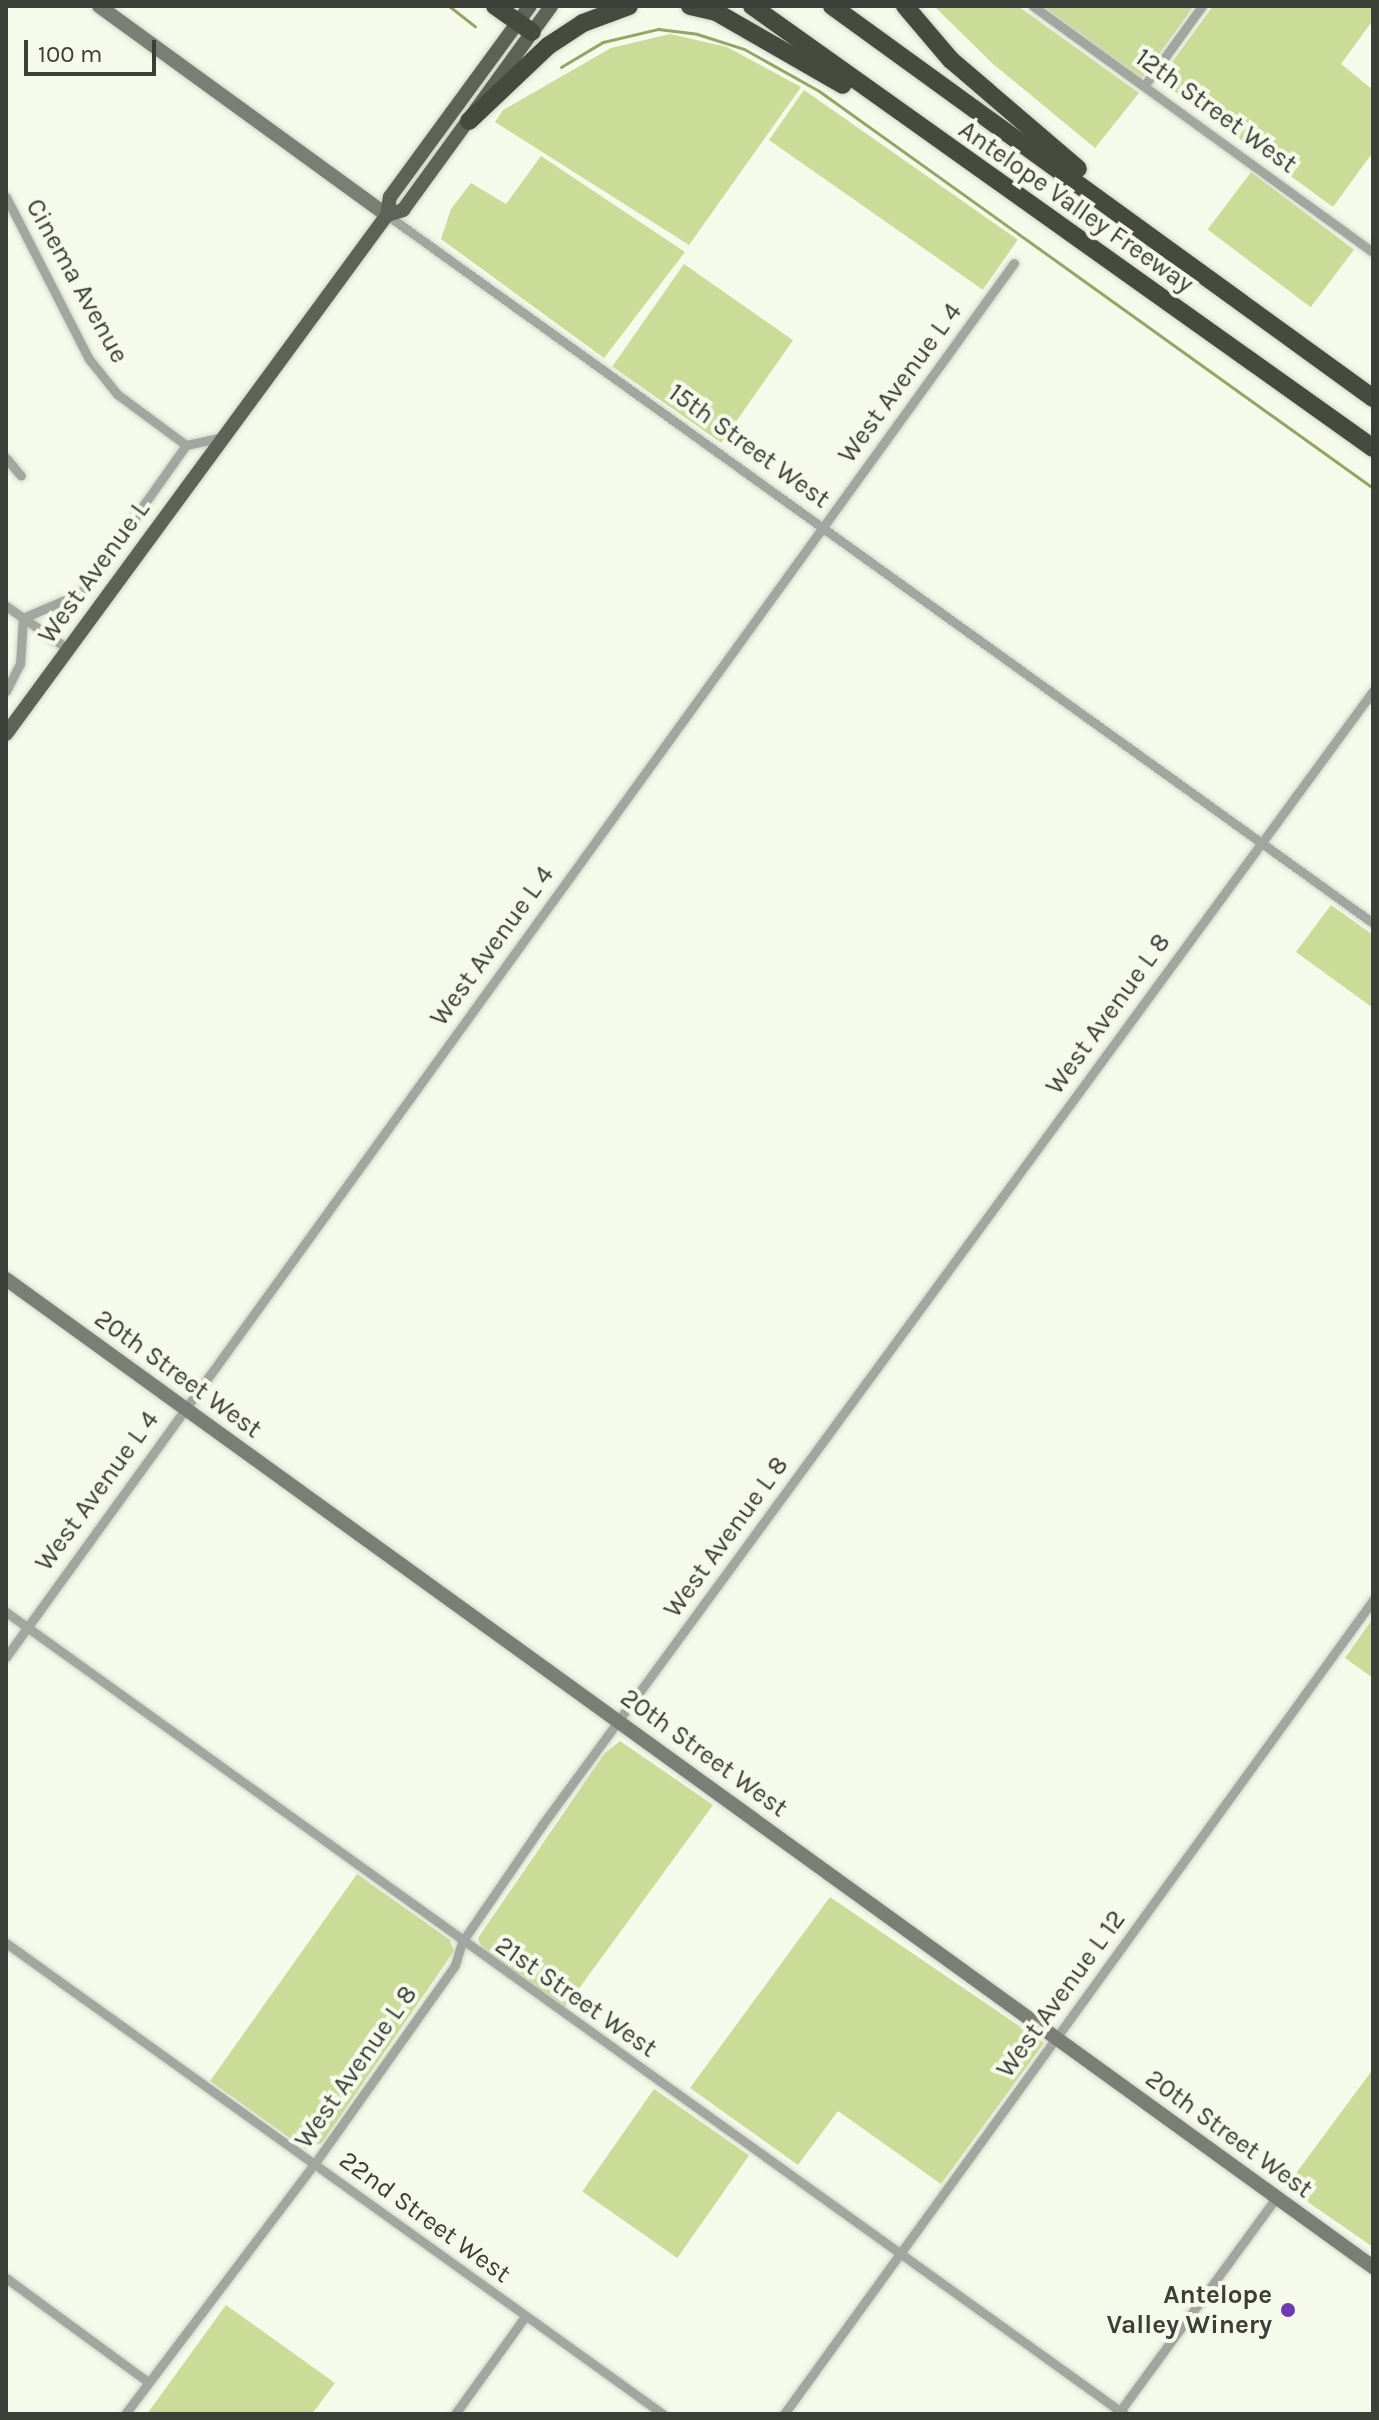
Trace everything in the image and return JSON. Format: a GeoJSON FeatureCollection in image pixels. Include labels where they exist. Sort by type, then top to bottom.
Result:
{"type":"FeatureCollection","features":[{"type":"Feature","properties":{"kind":"highway"},"geometry":{"type":"LineString","coordinates":[[495,6],[525,27]]}},
{"type":"Feature","properties":{"kind":"highway"},"geometry":{"type":"LineString","coordinates":[[469,121],[548,46],[583,23],[629,6]]}},
{"type":"Feature","properties":{"kind":"highway"},"geometry":{"type":"LineString","coordinates":[[690,6],[716,12],[925,132]]}},
{"type":"Feature","properties":{"kind":"highway","name":"Antelope Valley Freeway"},"geometry":{"type":"LineString","coordinates":[[752,6],[1373,448]]}},
{"type":"Feature","properties":{"kind":"highway","name":"Antelope Valley Freeway"},"geometry":{"type":"LineString","coordinates":[[832,6],[1373,398]]}},
{"type":"Feature","properties":{"kind":"highway"},"geometry":{"type":"LineString","coordinates":[[905,6],[951,60],[1181,256]]}},
{"type":"Feature","properties":{"kind":"main road","name":"15th Street West"},"geometry":{"type":"LineString","coordinates":[[99,6],[387,215]]}},
{"type":"Feature","properties":{"kind":"main road","name":"West Avenue L"},"geometry":{"type":"LineString","coordinates":[[387,215],[403,210],[469,121],[525,27],[530,6]]}},
{"type":"Feature","properties":{"kind":"main road","name":"West Avenue L"},"geometry":{"type":"LineString","coordinates":[[6,734],[220,438],[387,215],[390,197],[525,27],[551,6]]}},
{"type":"Feature","properties":{"kind":"main road","name":"20th Street West"},"geometry":{"type":"LineString","coordinates":[[6,1279],[1373,2267]]}},
{"type":"Feature","properties":{"kind":"street","name":"12th Street West"},"geometry":{"type":"LineString","coordinates":[[1033,6],[1373,252]]}},
{"type":"Feature","properties":{"kind":"street"},"geometry":{"type":"LineString","coordinates":[[1144,86],[1202,6]]}},
{"type":"Feature","properties":{"kind":"street","name":"Cinema Avenue"},"geometry":{"type":"LineString","coordinates":[[6,197],[89,359],[117,394],[186,445]]}},
{"type":"Feature","properties":{"kind":"street","name":"15th Street West"},"geometry":{"type":"LineString","coordinates":[[387,215],[1373,923]]}},
{"type":"Feature","properties":{"kind":"street","name":"West Avenue L 4"},"geometry":{"type":"LineString","coordinates":[[6,1657],[1014,263]]}},
{"type":"Feature","properties":{"kind":"street"},"geometry":{"type":"LineString","coordinates":[[186,445],[220,438]]}},
{"type":"Feature","properties":{"kind":"street","name":"West Avenue L"},"geometry":{"type":"LineString","coordinates":[[6,691],[20,664],[23,618],[81,593],[186,445]]}},
{"type":"Feature","properties":{"kind":"street"},"geometry":{"type":"LineString","coordinates":[[6,458],[21,476]]}},
{"type":"Feature","properties":{"kind":"street"},"geometry":{"type":"LineString","coordinates":[[6,606],[68,649]]}},
{"type":"Feature","properties":{"kind":"street","name":"West Avenue L 8"},"geometry":{"type":"LineString","coordinates":[[125,2414],[315,2163],[455,1965],[462,1942],[618,1721],[1373,691]]}},
{"type":"Feature","properties":{"kind":"street","name":"West Avenue L 12"},"geometry":{"type":"LineString","coordinates":[[784,2414],[1373,1600]]}},
{"type":"Feature","properties":{"kind":"street","name":"21st Street West"},"geometry":{"type":"LineString","coordinates":[[6,1612],[462,1942],[1122,2412]]}},
{"type":"Feature","properties":{"kind":"street","name":"22nd Street West"},"geometry":{"type":"LineString","coordinates":[[6,1943],[315,2163],[524,2318],[663,2414]]}},
{"type":"Feature","properties":{"kind":"street"},"geometry":{"type":"LineString","coordinates":[[1122,2412],[1275,2199]]}},
{"type":"Feature","properties":{"kind":"street"},"geometry":{"type":"LineString","coordinates":[[6,2278],[148,2382]]}},
{"type":"Feature","properties":{"kind":"street"},"geometry":{"type":"LineString","coordinates":[[455,2414],[524,2318]]}},
{"type":"Feature","properties":{"kind":"green space"},"geometry":{"type":"Polygon","coordinates":[[[934,6],[1018,6],[1139,93],[1095,148],[992,63],[934,6]]]}},
{"type":"Feature","properties":{"kind":"green space"},"geometry":{"type":"Polygon","coordinates":[[[1042,6],[1194,6],[1141,79],[1042,6]]]}},
{"type":"Feature","properties":{"kind":"green space"},"geometry":{"type":"Polygon","coordinates":[[[1213,6],[1373,6],[1373,20],[1341,64],[1373,90],[1373,152],[1333,207],[1159,80],[1213,6]]]}},
{"type":"Feature","properties":{"kind":"green space"},"geometry":{"type":"Polygon","coordinates":[[[670,34],[727,47],[801,87],[689,245],[495,122],[503,110],[611,48],[670,34]]]}},
{"type":"Feature","properties":{"kind":"green space"},"geometry":{"type":"Polygon","coordinates":[[[804,90],[1018,240],[983,290],[769,140],[804,90]]]}},
{"type":"Feature","properties":{"kind":"green space"},"geometry":{"type":"Polygon","coordinates":[[[541,156],[685,252],[604,358],[441,239],[451,209],[471,183],[506,204],[541,156]]]}},
{"type":"Feature","properties":{"kind":"green space"},"geometry":{"type":"Polygon","coordinates":[[[1251,172],[1354,250],[1311,307],[1208,230],[1251,172]]]}},
{"type":"Feature","properties":{"kind":"green space"},"geometry":{"type":"Polygon","coordinates":[[[684,264],[793,340],[721,443],[612,366],[684,264]]]}},
{"type":"Feature","properties":{"kind":"green space"},"geometry":{"type":"Polygon","coordinates":[[[1331,905],[1373,935],[1373,1008],[1296,952],[1331,905]]]}},
{"type":"Feature","properties":{"kind":"green space"},"geometry":{"type":"Polygon","coordinates":[[[1373,1618],[1373,1678],[1345,1658],[1373,1618]]]}},
{"type":"Feature","properties":{"kind":"green space"},"geometry":{"type":"Polygon","coordinates":[[[620,1741],[713,1805],[564,2009],[482,1950],[478,1938],[604,1754],[620,1741]]]}},
{"type":"Feature","properties":{"kind":"green space"},"geometry":{"type":"Polygon","coordinates":[[[357,1874],[450,1940],[454,1951],[322,2143],[305,2149],[210,2081],[357,1874]]]}},
{"type":"Feature","properties":{"kind":"green space"},"geometry":{"type":"Polygon","coordinates":[[[830,1897],[1044,2043],[941,2184],[838,2111],[798,2165],[690,2088],[830,1897]]]}},
{"type":"Feature","properties":{"kind":"green space"},"geometry":{"type":"Polygon","coordinates":[[[1373,2069],[1373,2247],[1286,2187],[1373,2069]]]}},
{"type":"Feature","properties":{"kind":"green space"},"geometry":{"type":"Polygon","coordinates":[[[654,2089],[749,2156],[677,2258],[582,2191],[654,2089]]]}},
{"type":"Feature","properties":{"kind":"green space"},"geometry":{"type":"Polygon","coordinates":[[[226,2305],[335,2383],[312,2414],[147,2414],[226,2305]]]}},
{"type":"Feature","properties":{"kind":"waterway"},"geometry":{"type":"LineString","coordinates":[[449,6],[475,26]]}},
{"type":"Feature","properties":{"kind":"waterway"},"geometry":{"type":"LineString","coordinates":[[561,67],[603,42],[658,29],[697,34],[744,49],[819,91],[1373,488]]}},
{"type":"Feature","properties":{"kind":"place","name":"Antelope Valley Winery"},"geometry":{"type":"Point","coordinates":[1288,2310]}}]}
